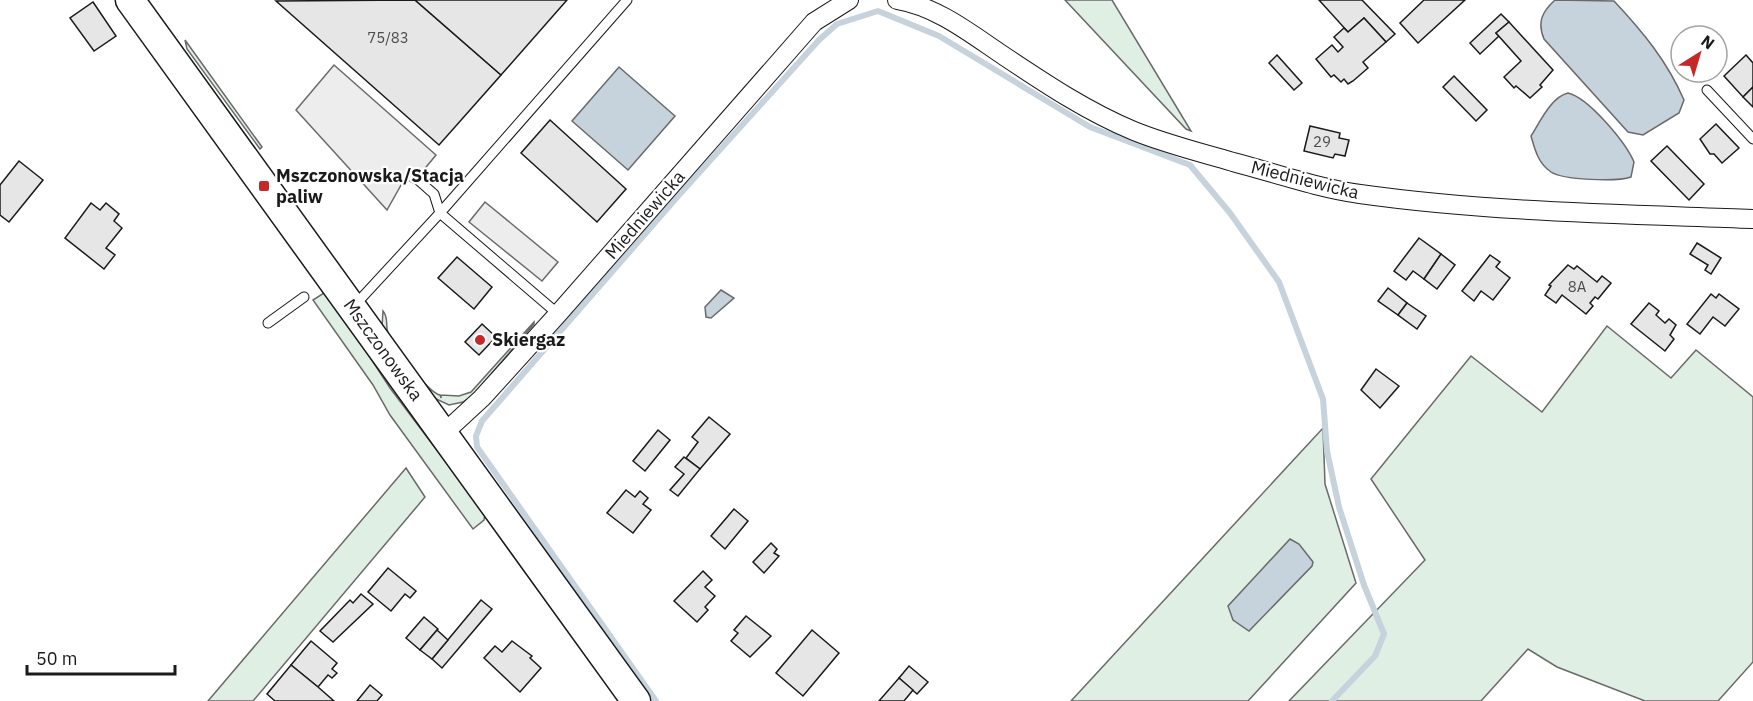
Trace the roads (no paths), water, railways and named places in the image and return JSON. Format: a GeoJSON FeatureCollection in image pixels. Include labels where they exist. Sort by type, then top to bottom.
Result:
{"type":"FeatureCollection","features":[{"type":"Feature","properties":{"kind":"main road","name":"Mszczonowska"},"geometry":{"type":"LineString","coordinates":[[130,0],[636,701]]}},
{"type":"Feature","properties":{"kind":"street","name":"Miedniewicka"},"geometry":{"type":"LineString","coordinates":[[444,433],[482,398],[558,314],[814,22],[849,0]]}},
{"type":"Feature","properties":{"kind":"street","name":"Miedniewicka"},"geometry":{"type":"LineString","coordinates":[[897,0],[913,3],[953,22],[1049,86],[1096,113],[1133,130],[1170,144],[1291,178],[1358,194],[1433,202],[1753,219]]}},
{"type":"Feature","properties":{"kind":"lane"},"geometry":{"type":"LineString","coordinates":[[352,308],[440,213],[627,0]]}},
{"type":"Feature","properties":{"kind":"lane"},"geometry":{"type":"LineString","coordinates":[[1707,90],[1753,139]]}},
{"type":"Feature","properties":{"kind":"lane"},"geometry":{"type":"LineString","coordinates":[[417,179],[434,194],[440,213],[558,314]]}},
{"type":"Feature","properties":{"kind":"lane"},"geometry":{"type":"LineString","coordinates":[[268,323],[304,297]]}},
{"type":"Feature","properties":{"kind":"waterway"},"geometry":{"type":"LineString","coordinates":[[656,701],[477,447],[476,436],[482,421],[679,195],[819,40],[837,24],[878,11],[939,36],[1090,127],[1190,165],[1230,213],[1279,282],[1323,399],[1327,451],[1339,507],[1364,585],[1384,634],[1375,656],[1332,701]]}},
{"type":"Feature","properties":{"kind":"place","name":"Mszczonowska/Stacja paliw"},"geometry":{"type":"Point","coordinates":[264,186]}},
{"type":"Feature","properties":{"kind":"place","name":"Skiergaz"},"geometry":{"type":"Point","coordinates":[480,340]}}]}
